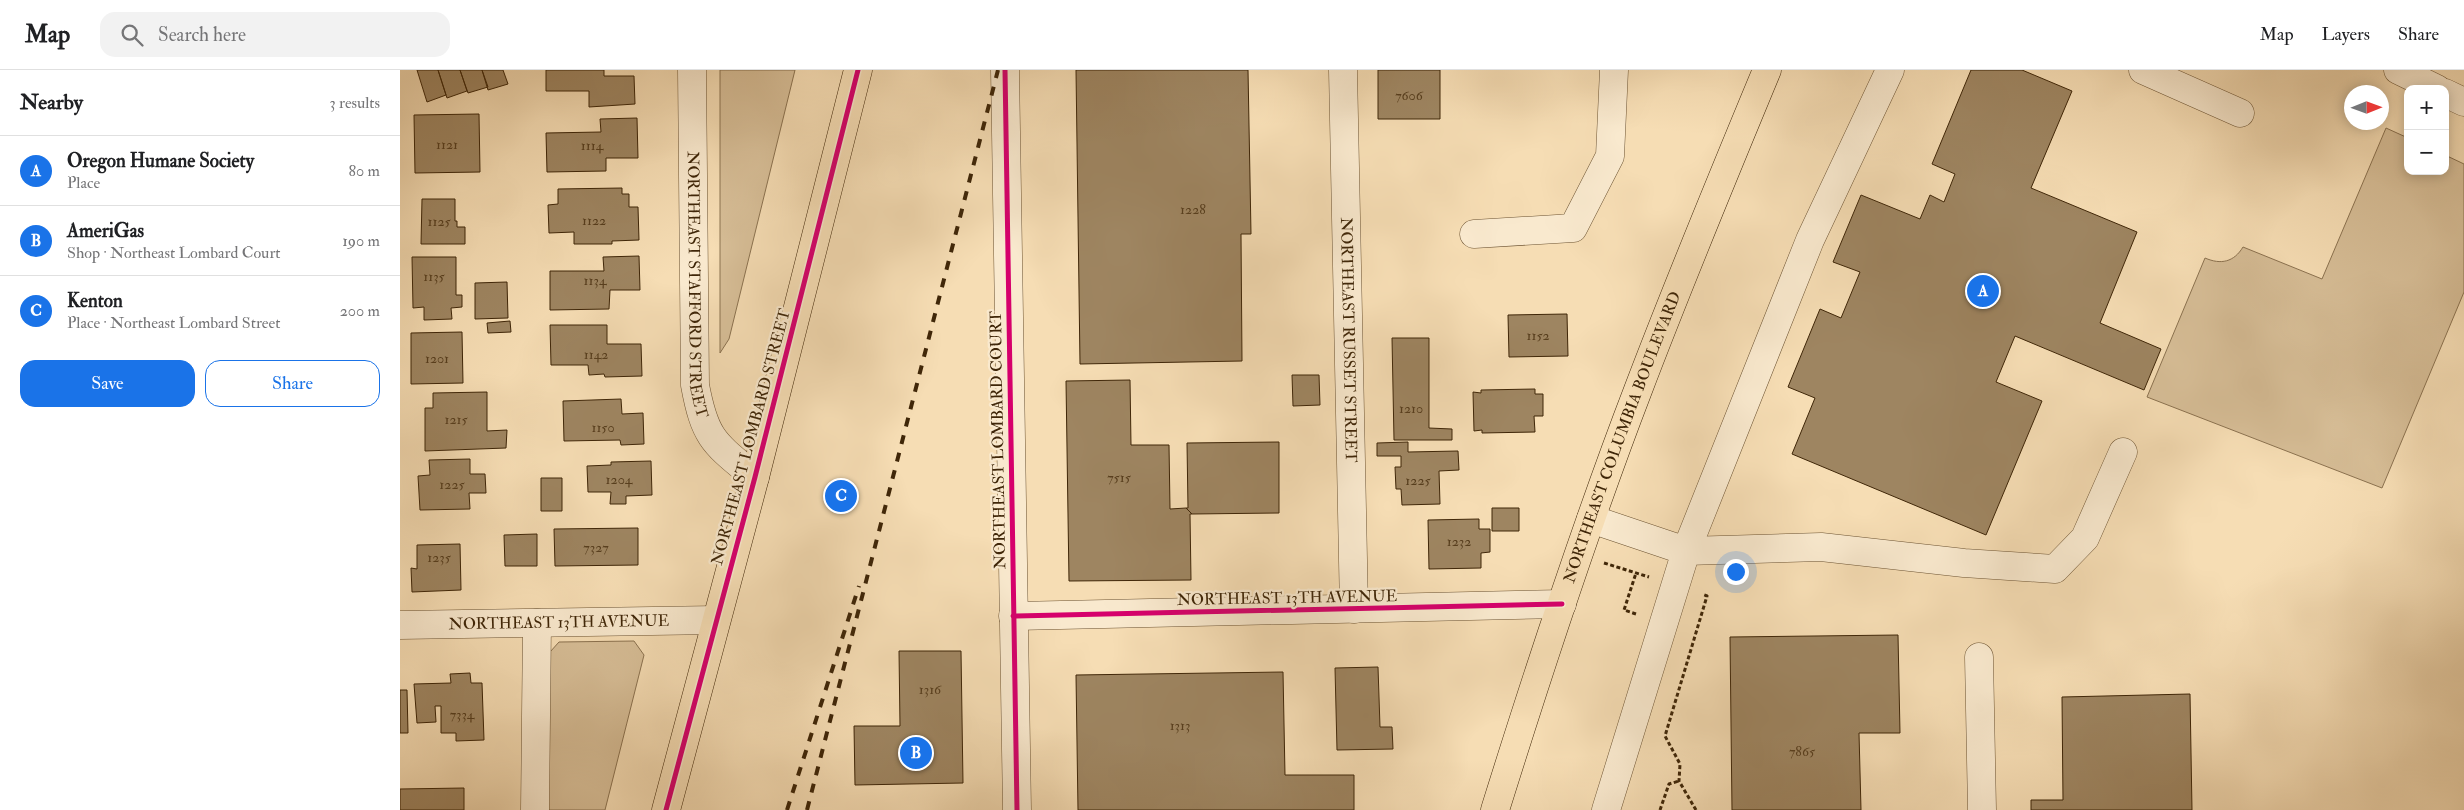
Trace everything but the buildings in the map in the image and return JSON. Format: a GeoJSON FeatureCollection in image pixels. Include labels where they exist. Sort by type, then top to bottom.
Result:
{"type":"FeatureCollection","features":[{"type":"Feature","properties":{"kind":"main road","name":"NORTHEAST LOMBARD STREET"},"geometry":{"type":"LineString","coordinates":[[666,810],[754,477],[858,70]]}},
{"type":"Feature","properties":{"kind":"main road","name":"NORTHEAST COLUMBIA BOULEVARD"},"geometry":{"type":"LineString","coordinates":[[1495,810],[1591,519],[1683,273],[1766,70]]}},
{"type":"Feature","properties":{"kind":"street","name":"NORTHEAST STAFFORD STREET"},"geometry":{"type":"LineString","coordinates":[[692,70],[695,385],[708,433],[718,447],[754,477]]}},
{"type":"Feature","properties":{"kind":"street","name":"NORTHEAST LOMBARD COURT"},"geometry":{"type":"LineString","coordinates":[[1005,70],[1016,810]]}},
{"type":"Feature","properties":{"kind":"street","name":"NORTHEAST RUSSET STREET"},"geometry":{"type":"LineString","coordinates":[[1343,70],[1354,609]]}},
{"type":"Feature","properties":{"kind":"street"},"geometry":{"type":"LineString","coordinates":[[1474,234],[1573,228],[1610,156],[1614,70]]}},
{"type":"Feature","properties":{"kind":"street"},"geometry":{"type":"LineString","coordinates":[[1606,810],[1686,552],[1810,240],[1890,70]]}},
{"type":"Feature","properties":{"kind":"street"},"geometry":{"type":"LineString","coordinates":[[2143,70],[2240,113]]}},
{"type":"Feature","properties":{"kind":"street"},"geometry":{"type":"LineString","coordinates":[[2398,70],[2429,85]]}},
{"type":"Feature","properties":{"kind":"street"},"geometry":{"type":"LineString","coordinates":[[2449,95],[2464,102]]}},
{"type":"Feature","properties":{"kind":"street"},"geometry":{"type":"LineString","coordinates":[[1591,519],[1686,552],[1821,547],[1964,563],[2055,569],[2085,538],[2123,452]]}},
{"type":"Feature","properties":{"kind":"street","name":"NORTHEAST 13TH AVENUE"},"geometry":{"type":"LineString","coordinates":[[1013,616],[1562,604]]}},
{"type":"Feature","properties":{"kind":"street","name":"NORTHEAST 13TH AVENUE"},"geometry":{"type":"LineString","coordinates":[[400,625],[716,620]]}},
{"type":"Feature","properties":{"kind":"street"},"geometry":{"type":"LineString","coordinates":[[534,810],[537,623]]}},
{"type":"Feature","properties":{"kind":"street"},"geometry":{"type":"LineString","coordinates":[[1979,657],[1982,810]]}},
{"type":"Feature","properties":{"kind":"path"},"geometry":{"type":"LineString","coordinates":[[1579,555],[1707,596],[1665,736],[1680,764],[1679,781],[1696,810]]}},
{"type":"Feature","properties":{"kind":"path"},"geometry":{"type":"LineString","coordinates":[[1660,810],[1669,784],[1679,781]]}},
{"type":"Feature","properties":{"kind":"shaded area"},"geometry":{"type":"Polygon","coordinates":[[[720,70],[795,70],[729,339],[720,353],[720,70]]]}},
{"type":"Feature","properties":{"kind":"shaded area"},"geometry":{"type":"Polygon","coordinates":[[[2389,129],[2404,136],[2404,175],[2449,175],[2449,157],[2464,164],[2464,292],[2382,488],[2147,397],[2205,258],[2222,262],[2227,261],[2236,256],[2243,247],[2322,279],[2385,130],[2389,129]]]}},
{"type":"Feature","properties":{"kind":"shaded area"},"geometry":{"type":"Polygon","coordinates":[[[634,641],[644,655],[605,810],[548,810],[550,652],[559,642],[634,641]]]}},
{"type":"Feature","properties":{"kind":"railway"},"geometry":{"type":"LineString","coordinates":[[807,810],[998,70]]}},
{"type":"Feature","properties":{"kind":"railway"},"geometry":{"type":"LineString","coordinates":[[787,810],[859,586]]}},
{"type":"Feature","properties":{"kind":"cycle path"},"geometry":{"type":"LineString","coordinates":[[666,810],[755,477],[858,70]]}},
{"type":"Feature","properties":{"kind":"cycle path"},"geometry":{"type":"LineString","coordinates":[[1005,70],[1017,810]]}},
{"type":"Feature","properties":{"kind":"cycle path"},"geometry":{"type":"LineString","coordinates":[[1013,616],[1562,604]]}},
{"type":"Feature","properties":{"kind":"place","name":"Oregon Humane Society"},"geometry":{"type":"Point","coordinates":[1983,291]}},
{"type":"Feature","properties":{"kind":"place","name":"Kenton"},"geometry":{"type":"Point","coordinates":[841,496]}},
{"type":"Feature","properties":{"kind":"place","name":"AmeriGas"},"geometry":{"type":"Point","coordinates":[916,753]}}]}
